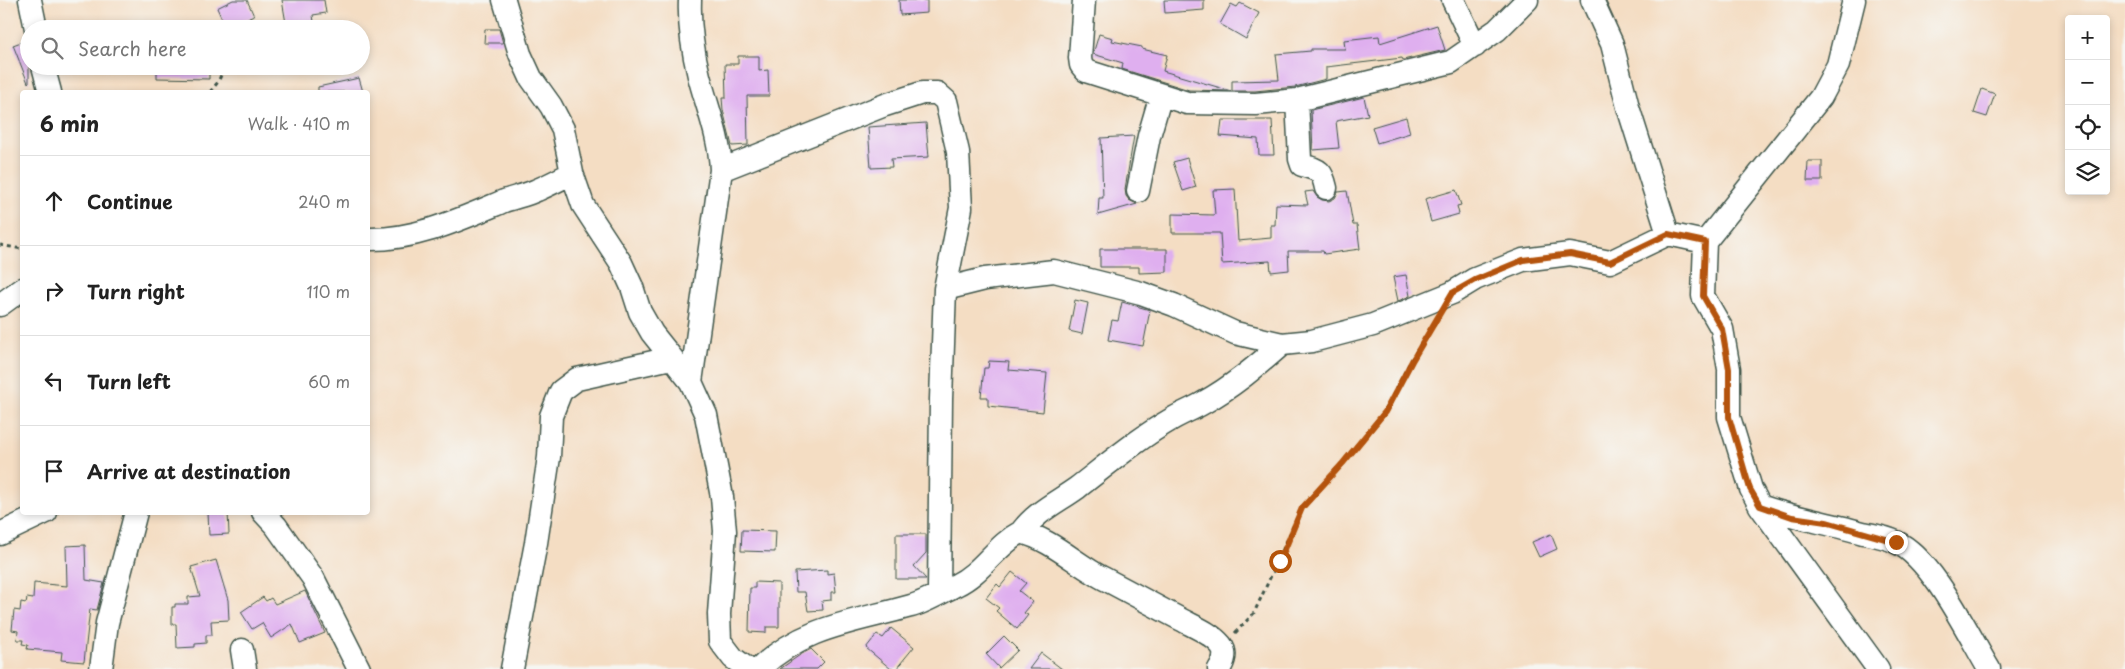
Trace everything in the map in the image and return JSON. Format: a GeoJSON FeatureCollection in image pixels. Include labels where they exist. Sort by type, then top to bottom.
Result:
{"type":"FeatureCollection","features":[{"type":"Feature","properties":{"kind":"street"},"geometry":{"type":"LineString","coordinates":[[30,0],[34,20]]}},
{"type":"Feature","properties":{"kind":"street"},"geometry":{"type":"LineString","coordinates":[[503,0],[520,54],[531,78],[551,106],[563,129],[572,173],[583,204],[622,263],[640,312],[652,334],[691,382],[706,415],[722,497],[725,531],[719,614],[720,641],[733,658],[748,669]]}},
{"type":"Feature","properties":{"kind":"street"},"geometry":{"type":"LineString","coordinates":[[690,0],[692,42],[698,74],[721,154],[721,170],[691,382]]}},
{"type":"Feature","properties":{"kind":"street"},"geometry":{"type":"LineString","coordinates":[[1084,0],[1080,58],[1081,65],[1086,71],[1187,103],[1256,104],[1297,100],[1451,62],[1497,30],[1527,0]]}},
{"type":"Feature","properties":{"kind":"street"},"geometry":{"type":"LineString","coordinates":[[1454,0],[1474,46]]}},
{"type":"Feature","properties":{"kind":"street"},"geometry":{"type":"LineString","coordinates":[[1592,0],[1612,44],[1631,116],[1668,234]]}},
{"type":"Feature","properties":{"kind":"street"},"geometry":{"type":"LineString","coordinates":[[1854,0],[1838,65],[1821,97],[1705,242],[1703,296],[1722,329],[1729,369],[1729,417],[1750,489],[1760,506],[1878,669]]}},
{"type":"Feature","properties":{"kind":"street"},"geometry":{"type":"LineString","coordinates":[[46,75],[50,90]]}},
{"type":"Feature","properties":{"kind":"street"},"geometry":{"type":"LineString","coordinates":[[721,170],[885,105],[922,93],[937,93],[946,101],[958,152],[961,208],[945,289],[941,399],[939,592]]}},
{"type":"Feature","properties":{"kind":"street"},"geometry":{"type":"LineString","coordinates":[[1138,191],[1161,95]]}},
{"type":"Feature","properties":{"kind":"street"},"geometry":{"type":"LineString","coordinates":[[1297,100],[1300,159],[1302,165],[1323,174],[1326,188]]}},
{"type":"Feature","properties":{"kind":"street"},"geometry":{"type":"LineString","coordinates":[[370,239],[414,234],[437,227],[472,215],[506,200],[536,191],[572,173]]}},
{"type":"Feature","properties":{"kind":"street"},"geometry":{"type":"LineString","coordinates":[[945,289],[985,279],[1054,271],[1141,293],[1174,305],[1235,333],[1282,344],[1312,341],[1373,325],[1452,293],[1475,280],[1523,260],[1570,254],[1610,262],[1668,234],[1705,242]]}},
{"type":"Feature","properties":{"kind":"street"},"geometry":{"type":"LineString","coordinates":[[0,305],[20,291]]}},
{"type":"Feature","properties":{"kind":"street"},"geometry":{"type":"LineString","coordinates":[[759,669],[773,656],[797,640],[825,629],[913,606],[971,576],[999,549],[1021,532],[1039,512],[1075,489],[1172,419],[1203,404],[1228,388],[1256,368],[1282,344]]}},
{"type":"Feature","properties":{"kind":"street"},"geometry":{"type":"LineString","coordinates":[[512,669],[536,543],[549,457],[551,416],[561,391],[577,379],[671,358]]}},
{"type":"Feature","properties":{"kind":"street"},"geometry":{"type":"LineString","coordinates":[[1760,506],[1792,517],[1826,522],[1896,542],[1915,555],[1929,570],[1989,669]]}},
{"type":"Feature","properties":{"kind":"street"},"geometry":{"type":"LineString","coordinates":[[0,534],[40,515]]}},
{"type":"Feature","properties":{"kind":"street"},"geometry":{"type":"LineString","coordinates":[[101,669],[107,623],[135,515]]}},
{"type":"Feature","properties":{"kind":"street"},"geometry":{"type":"LineString","coordinates":[[266,515],[314,578],[359,669]]}},
{"type":"Feature","properties":{"kind":"street"},"geometry":{"type":"LineString","coordinates":[[1021,532],[1041,541],[1100,576],[1210,635],[1222,646],[1225,655],[1219,669]]}},
{"type":"Feature","properties":{"kind":"path"},"geometry":{"type":"LineString","coordinates":[[212,90],[221,75]]}},
{"type":"Feature","properties":{"kind":"path"},"geometry":{"type":"LineString","coordinates":[[0,245],[20,249]]}},
{"type":"Feature","properties":{"kind":"path"},"geometry":{"type":"LineString","coordinates":[[1222,646],[1254,613],[1302,508],[1343,463],[1385,412],[1452,293]]}},
{"type":"Feature","properties":{"kind":"building"},"geometry":{"type":"Polygon","coordinates":[[[233,0],[247,0],[254,16],[245,20],[222,20],[217,8],[233,0]]]}},
{"type":"Feature","properties":{"kind":"building"},"geometry":{"type":"Polygon","coordinates":[[[282,0],[324,0],[326,13],[313,15],[314,20],[285,20],[282,0]]]}},
{"type":"Feature","properties":{"kind":"building"},"geometry":{"type":"Polygon","coordinates":[[[899,0],[927,0],[927,13],[900,15],[899,0]]]}},
{"type":"Feature","properties":{"kind":"building"},"geometry":{"type":"Polygon","coordinates":[[[1164,0],[1204,0],[1204,10],[1165,13],[1164,0]]]}},
{"type":"Feature","properties":{"kind":"building"},"geometry":{"type":"Polygon","coordinates":[[[1240,3],[1259,13],[1246,39],[1220,24],[1231,4],[1237,7],[1240,3]]]}},
{"type":"Feature","properties":{"kind":"building"},"geometry":{"type":"Polygon","coordinates":[[[1437,25],[1445,50],[1403,60],[1402,58],[1326,67],[1326,79],[1295,87],[1232,91],[1232,81],[1279,80],[1276,54],[1311,51],[1311,49],[1345,49],[1344,40],[1379,36],[1380,43],[1437,25]]]}},
{"type":"Feature","properties":{"kind":"building"},"geometry":{"type":"Polygon","coordinates":[[[485,29],[499,29],[503,43],[484,43],[485,29]]]}},
{"type":"Feature","properties":{"kind":"building"},"geometry":{"type":"Polygon","coordinates":[[[1099,34],[1113,38],[1112,41],[1142,47],[1142,49],[1167,55],[1163,71],[1231,91],[1189,90],[1122,69],[1123,63],[1093,54],[1099,34]]]}},
{"type":"Feature","properties":{"kind":"building"},"geometry":{"type":"Polygon","coordinates":[[[20,42],[20,63],[13,45],[20,42]]]}},
{"type":"Feature","properties":{"kind":"building"},"geometry":{"type":"Polygon","coordinates":[[[738,56],[759,56],[759,71],[768,70],[769,96],[747,96],[748,145],[732,146],[722,98],[726,98],[725,64],[738,64],[738,56]]]}},
{"type":"Feature","properties":{"kind":"building"},"geometry":{"type":"Polygon","coordinates":[[[25,75],[29,75],[28,83],[25,75]]]}},
{"type":"Feature","properties":{"kind":"building"},"geometry":{"type":"Polygon","coordinates":[[[157,75],[209,75],[209,79],[157,78],[157,75]]]}},
{"type":"Feature","properties":{"kind":"building"},"geometry":{"type":"Polygon","coordinates":[[[359,78],[362,90],[318,90],[318,87],[359,78]]]}},
{"type":"Feature","properties":{"kind":"building"},"geometry":{"type":"Polygon","coordinates":[[[1982,89],[1995,94],[1987,117],[1974,113],[1982,89]]]}},
{"type":"Feature","properties":{"kind":"building"},"geometry":{"type":"Polygon","coordinates":[[[1364,97],[1368,115],[1336,121],[1339,148],[1313,150],[1311,110],[1364,97]]]}},
{"type":"Feature","properties":{"kind":"building"},"geometry":{"type":"Polygon","coordinates":[[[1406,117],[1410,133],[1377,143],[1372,127],[1406,117]]]}},
{"type":"Feature","properties":{"kind":"building"},"geometry":{"type":"Polygon","coordinates":[[[1222,120],[1272,120],[1274,155],[1259,155],[1258,139],[1220,136],[1222,120]]]}},
{"type":"Feature","properties":{"kind":"building"},"geometry":{"type":"Polygon","coordinates":[[[926,123],[929,157],[891,159],[892,167],[871,168],[868,127],[926,123]]]}},
{"type":"Feature","properties":{"kind":"building"},"geometry":{"type":"Polygon","coordinates":[[[1134,136],[1125,189],[1129,200],[1137,204],[1098,215],[1099,198],[1103,198],[1101,138],[1134,136]]]}},
{"type":"Feature","properties":{"kind":"building"},"geometry":{"type":"Polygon","coordinates":[[[1187,158],[1196,187],[1183,191],[1173,162],[1187,158]]]}},
{"type":"Feature","properties":{"kind":"building"},"geometry":{"type":"Polygon","coordinates":[[[1808,161],[1822,161],[1822,181],[1807,181],[1808,161]]]}},
{"type":"Feature","properties":{"kind":"building"},"geometry":{"type":"Polygon","coordinates":[[[1235,189],[1238,241],[1271,238],[1271,225],[1275,225],[1276,204],[1308,205],[1305,192],[1313,191],[1317,197],[1329,201],[1335,198],[1338,192],[1347,191],[1353,225],[1357,225],[1360,249],[1324,254],[1323,251],[1288,251],[1289,270],[1271,272],[1270,261],[1222,264],[1220,233],[1172,233],[1172,214],[1215,215],[1213,190],[1235,189]]]}},
{"type":"Feature","properties":{"kind":"building"},"geometry":{"type":"Polygon","coordinates":[[[1456,190],[1461,205],[1457,206],[1459,214],[1431,222],[1425,199],[1456,190]]]}},
{"type":"Feature","properties":{"kind":"building"},"geometry":{"type":"Polygon","coordinates":[[[1100,249],[1167,249],[1167,272],[1139,273],[1139,267],[1100,267],[1100,249]]]}},
{"type":"Feature","properties":{"kind":"building"},"geometry":{"type":"Polygon","coordinates":[[[1406,275],[1410,296],[1398,301],[1393,277],[1406,275]]]}},
{"type":"Feature","properties":{"kind":"building"},"geometry":{"type":"Polygon","coordinates":[[[1075,300],[1088,303],[1082,334],[1069,331],[1075,300]]]}},
{"type":"Feature","properties":{"kind":"building"},"geometry":{"type":"Polygon","coordinates":[[[1122,302],[1150,310],[1143,346],[1108,340],[1112,320],[1118,321],[1122,302]]]}},
{"type":"Feature","properties":{"kind":"building"},"geometry":{"type":"Polygon","coordinates":[[[989,361],[1009,362],[1008,370],[1047,373],[1043,412],[988,406],[988,397],[981,397],[984,368],[988,368],[989,361]]]}},
{"type":"Feature","properties":{"kind":"building"},"geometry":{"type":"Polygon","coordinates":[[[208,515],[228,515],[229,534],[209,535],[208,515]]]}},
{"type":"Feature","properties":{"kind":"building"},"geometry":{"type":"Polygon","coordinates":[[[742,530],[776,531],[775,552],[741,551],[742,530]]]}},
{"type":"Feature","properties":{"kind":"building"},"geometry":{"type":"Polygon","coordinates":[[[896,534],[926,534],[926,553],[914,566],[926,579],[896,579],[896,534]]]}},
{"type":"Feature","properties":{"kind":"building"},"geometry":{"type":"Polygon","coordinates":[[[1551,534],[1557,549],[1539,557],[1532,542],[1551,534]]]}},
{"type":"Feature","properties":{"kind":"building"},"geometry":{"type":"Polygon","coordinates":[[[85,545],[86,580],[104,583],[97,610],[90,609],[84,662],[61,660],[62,652],[27,649],[28,645],[22,644],[23,640],[17,640],[18,631],[12,630],[14,610],[20,611],[21,602],[26,603],[27,598],[33,599],[34,583],[67,586],[66,546],[85,545]]]}},
{"type":"Feature","properties":{"kind":"building"},"geometry":{"type":"Polygon","coordinates":[[[216,560],[228,600],[229,620],[211,621],[212,635],[206,635],[206,643],[195,644],[195,647],[177,648],[176,624],[172,624],[172,607],[175,607],[175,604],[188,604],[188,597],[200,596],[191,567],[216,560]]]}},
{"type":"Feature","properties":{"kind":"building"},"geometry":{"type":"Polygon","coordinates":[[[827,570],[827,574],[834,573],[836,592],[831,592],[831,600],[822,601],[823,610],[808,611],[805,592],[796,592],[795,572],[827,570]]]}},
{"type":"Feature","properties":{"kind":"building"},"geometry":{"type":"Polygon","coordinates":[[[1012,572],[1026,583],[1019,591],[1033,602],[1024,613],[1028,615],[1017,629],[996,611],[999,608],[986,598],[997,584],[1000,587],[1012,572]]]}},
{"type":"Feature","properties":{"kind":"building"},"geometry":{"type":"Polygon","coordinates":[[[755,582],[779,583],[779,627],[766,627],[766,633],[749,632],[750,588],[755,588],[755,582]]]}},
{"type":"Feature","properties":{"kind":"building"},"geometry":{"type":"Polygon","coordinates":[[[305,591],[325,633],[300,643],[292,624],[271,638],[262,623],[252,629],[241,612],[263,597],[266,601],[271,598],[275,604],[305,591]]]}},
{"type":"Feature","properties":{"kind":"building"},"geometry":{"type":"Polygon","coordinates":[[[891,628],[914,647],[896,669],[891,669],[866,648],[877,634],[883,638],[891,628]]]}},
{"type":"Feature","properties":{"kind":"building"},"geometry":{"type":"Polygon","coordinates":[[[1004,636],[1018,650],[999,668],[986,654],[1004,636]]]}},
{"type":"Feature","properties":{"kind":"building"},"geometry":{"type":"Polygon","coordinates":[[[811,649],[824,662],[817,669],[780,669],[800,655],[811,649]]]}},
{"type":"Feature","properties":{"kind":"building"},"geometry":{"type":"Polygon","coordinates":[[[1041,653],[1062,669],[1029,669],[1041,653]]]}},
{"type":"Feature","properties":{"kind":"route"},"geometry":{"type":"LineString","coordinates":[[1280,561],[1302,508],[1343,463],[1385,412],[1452,293],[1475,280],[1523,260],[1570,254],[1610,262],[1668,234],[1705,242],[1703,296],[1722,329],[1729,369],[1729,417],[1750,489],[1760,506],[1792,517],[1826,522],[1896,542]]}}]}
